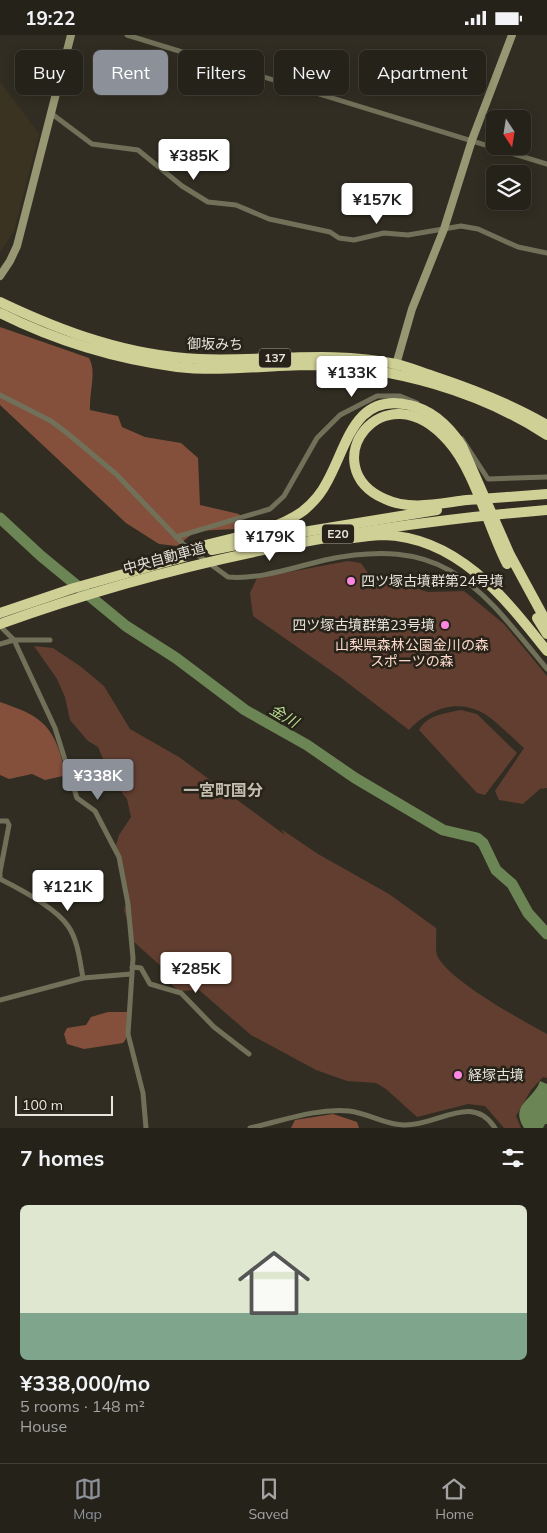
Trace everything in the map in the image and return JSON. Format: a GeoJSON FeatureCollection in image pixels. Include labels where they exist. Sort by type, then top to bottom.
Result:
{"type":"FeatureCollection","features":[{"type":"Feature","properties":{"kind":"highway","name":"御坂みち"},"geometry":{"type":"LineString","coordinates":[[0,301],[81,337],[175,357],[236,360],[315,357],[395,369],[471,388],[547,425]]}},
{"type":"Feature","properties":{"kind":"highway","name":"御坂みち"},"geometry":{"type":"LineString","coordinates":[[0,313],[34,330],[76,343],[119,355],[177,367],[241,368],[313,365],[395,369],[499,409],[547,435]]}},
{"type":"Feature","properties":{"kind":"highway"},"geometry":{"type":"LineString","coordinates":[[197,550],[278,525],[303,511],[320,495],[348,434],[362,416],[381,405],[403,403],[415,406],[437,417],[453,433],[462,446],[510,555],[547,623]]}},
{"type":"Feature","properties":{"kind":"highway"},"geometry":{"type":"LineString","coordinates":[[547,494],[506,504],[461,504],[400,505],[384,499],[366,487],[359,477],[355,463],[358,438],[366,427],[377,418],[405,413],[422,419],[449,441],[468,471],[504,557],[547,635]]}},
{"type":"Feature","properties":{"kind":"highway","name":"中央自動車道"},"geometry":{"type":"LineString","coordinates":[[0,625],[115,586],[213,559],[349,533],[468,517],[506,504],[547,500]]}},
{"type":"Feature","properties":{"kind":"highway","name":"中央自動車道"},"geometry":{"type":"LineString","coordinates":[[0,613],[74,588],[177,559],[180,554],[461,504]]}},
{"type":"Feature","properties":{"kind":"highway","name":"中央自動車道"},"geometry":{"type":"LineString","coordinates":[[506,504],[547,509]]}},
{"type":"Feature","properties":{"kind":"highway"},"geometry":{"type":"LineString","coordinates":[[213,559],[226,561],[345,538],[384,535],[422,542],[459,559],[473,569],[508,603],[547,651]]}},
{"type":"Feature","properties":{"kind":"street"},"geometry":{"type":"LineString","coordinates":[[0,276],[17,246],[71,35]]}},
{"type":"Feature","properties":{"kind":"street"},"geometry":{"type":"LineString","coordinates":[[127,35],[547,164]]}},
{"type":"Feature","properties":{"kind":"street"},"geometry":{"type":"LineString","coordinates":[[395,369],[412,309],[444,229],[472,141],[512,35]]}},
{"type":"Feature","properties":{"kind":"street"},"geometry":{"type":"LineString","coordinates":[[52,114],[92,144],[138,150],[182,185],[208,202],[236,205],[269,219],[330,232],[339,238],[354,240],[384,233],[408,235],[461,226],[478,229],[518,247],[547,253]]}},
{"type":"Feature","properties":{"kind":"street"},"geometry":{"type":"LineString","coordinates":[[0,395],[51,421],[67,433],[116,474],[176,537],[228,577],[256,575],[341,557],[374,553],[396,554],[427,560],[453,571],[477,588],[547,669]]}},
{"type":"Feature","properties":{"kind":"street"},"geometry":{"type":"LineString","coordinates":[[176,537],[270,509],[284,496],[317,438],[340,415],[377,396],[400,396],[428,407],[450,424],[467,445],[488,479],[547,477]]}},
{"type":"Feature","properties":{"kind":"street"},"geometry":{"type":"LineString","coordinates":[[0,625],[14,640],[55,728],[77,797],[95,811],[119,857],[128,904],[133,957],[128,1034],[143,1093],[146,1128]]}},
{"type":"Feature","properties":{"kind":"street"},"geometry":{"type":"LineString","coordinates":[[0,644],[14,640],[50,640]]}},
{"type":"Feature","properties":{"kind":"street"},"geometry":{"type":"LineString","coordinates":[[0,821],[7,821],[9,825],[0,879],[44,905],[68,926],[76,943],[84,978]]}},
{"type":"Feature","properties":{"kind":"street"},"geometry":{"type":"LineString","coordinates":[[132,967],[141,968],[150,983],[181,993],[214,1027],[249,1054]]}},
{"type":"Feature","properties":{"kind":"street"},"geometry":{"type":"LineString","coordinates":[[0,1000],[84,978],[131,974]]}},
{"type":"Feature","properties":{"kind":"street"},"geometry":{"type":"LineString","coordinates":[[250,1128],[328,1111],[351,1111],[393,1125],[407,1125],[473,1110],[487,1116],[495,1128]]}},
{"type":"Feature","properties":{"kind":"shaded area"},"geometry":{"type":"Polygon","coordinates":[[[0,82],[39,134],[14,231],[0,252],[0,82]]]}},
{"type":"Feature","properties":{"kind":"shaded area"},"geometry":{"type":"Polygon","coordinates":[[[0,327],[89,358],[93,376],[90,410],[118,416],[122,427],[145,437],[181,443],[198,458],[200,505],[239,514],[243,522],[235,529],[196,531],[177,546],[159,544],[126,523],[0,405],[0,327]]]}},
{"type":"Feature","properties":{"kind":"shaded area"},"geometry":{"type":"Polygon","coordinates":[[[0,702],[30,714],[38,719],[50,732],[56,741],[60,753],[63,776],[45,780],[32,774],[9,779],[0,775],[0,702]]]}},
{"type":"Feature","properties":{"kind":"shaded area"},"geometry":{"type":"Polygon","coordinates":[[[108,1012],[127,1012],[126,1039],[123,1043],[84,1049],[67,1044],[64,1034],[67,1028],[86,1025],[91,1017],[108,1012]]]}},
{"type":"Feature","properties":{"kind":"shaded area"},"geometry":{"type":"Polygon","coordinates":[[[540,1081],[547,1084],[547,1124],[543,1128],[524,1128],[519,1113],[540,1081]]]}},
{"type":"Feature","properties":{"kind":"shaded area"},"geometry":{"type":"Polygon","coordinates":[[[333,1114],[357,1122],[359,1128],[291,1128],[295,1120],[333,1114]]]}},
{"type":"Feature","properties":{"kind":"green space","name":"山梨県森林公園金川の森 スポーツの森"},"geometry":{"type":"Polygon","coordinates":[[[348,561],[361,563],[372,579],[396,582],[428,592],[464,591],[504,624],[547,676],[547,788],[540,789],[523,804],[499,800],[495,791],[524,748],[490,718],[470,708],[450,707],[432,712],[409,730],[340,677],[253,616],[250,593],[257,578],[348,561]]]}},
{"type":"Feature","properties":{"kind":"green space"},"geometry":{"type":"Polygon","coordinates":[[[34,646],[53,648],[80,666],[104,686],[130,729],[179,757],[285,835],[281,829],[318,854],[389,894],[436,928],[437,955],[455,976],[486,999],[547,1034],[547,1078],[543,1077],[531,1090],[516,1116],[521,1128],[504,1128],[485,1106],[468,1104],[417,1117],[386,1089],[376,1083],[347,1081],[316,1070],[251,1035],[199,990],[179,991],[172,985],[173,977],[134,942],[124,910],[128,892],[116,845],[119,835],[131,817],[127,799],[112,780],[98,747],[88,741],[70,720],[65,697],[57,679],[34,646]]]}},
{"type":"Feature","properties":{"kind":"green space"},"geometry":{"type":"Polygon","coordinates":[[[461,710],[477,714],[517,753],[485,795],[477,793],[419,730],[422,725],[432,718],[461,710]]]}},
{"type":"Feature","properties":{"kind":"waterway","name":"金川"},"geometry":{"type":"LineString","coordinates":[[0,518],[41,556],[126,626],[176,658],[245,710],[307,745],[355,778],[443,830],[477,838],[483,843],[496,870],[512,884],[528,913],[547,934]]}},
{"type":"Feature","properties":{"kind":"place","name":"四ツ塚古墳群第24号墳"},"geometry":{"type":"Point","coordinates":[351,581]}},
{"type":"Feature","properties":{"kind":"place","name":"四ツ塚古墳群第23号墳"},"geometry":{"type":"Point","coordinates":[445,625]}},
{"type":"Feature","properties":{"kind":"place","name":"経塚古墳"},"geometry":{"type":"Point","coordinates":[458,1075]}},
{"type":"Feature","properties":{"kind":"district","name":"一宮町国分"},"geometry":{"type":"Point","coordinates":[223,790]}}]}
